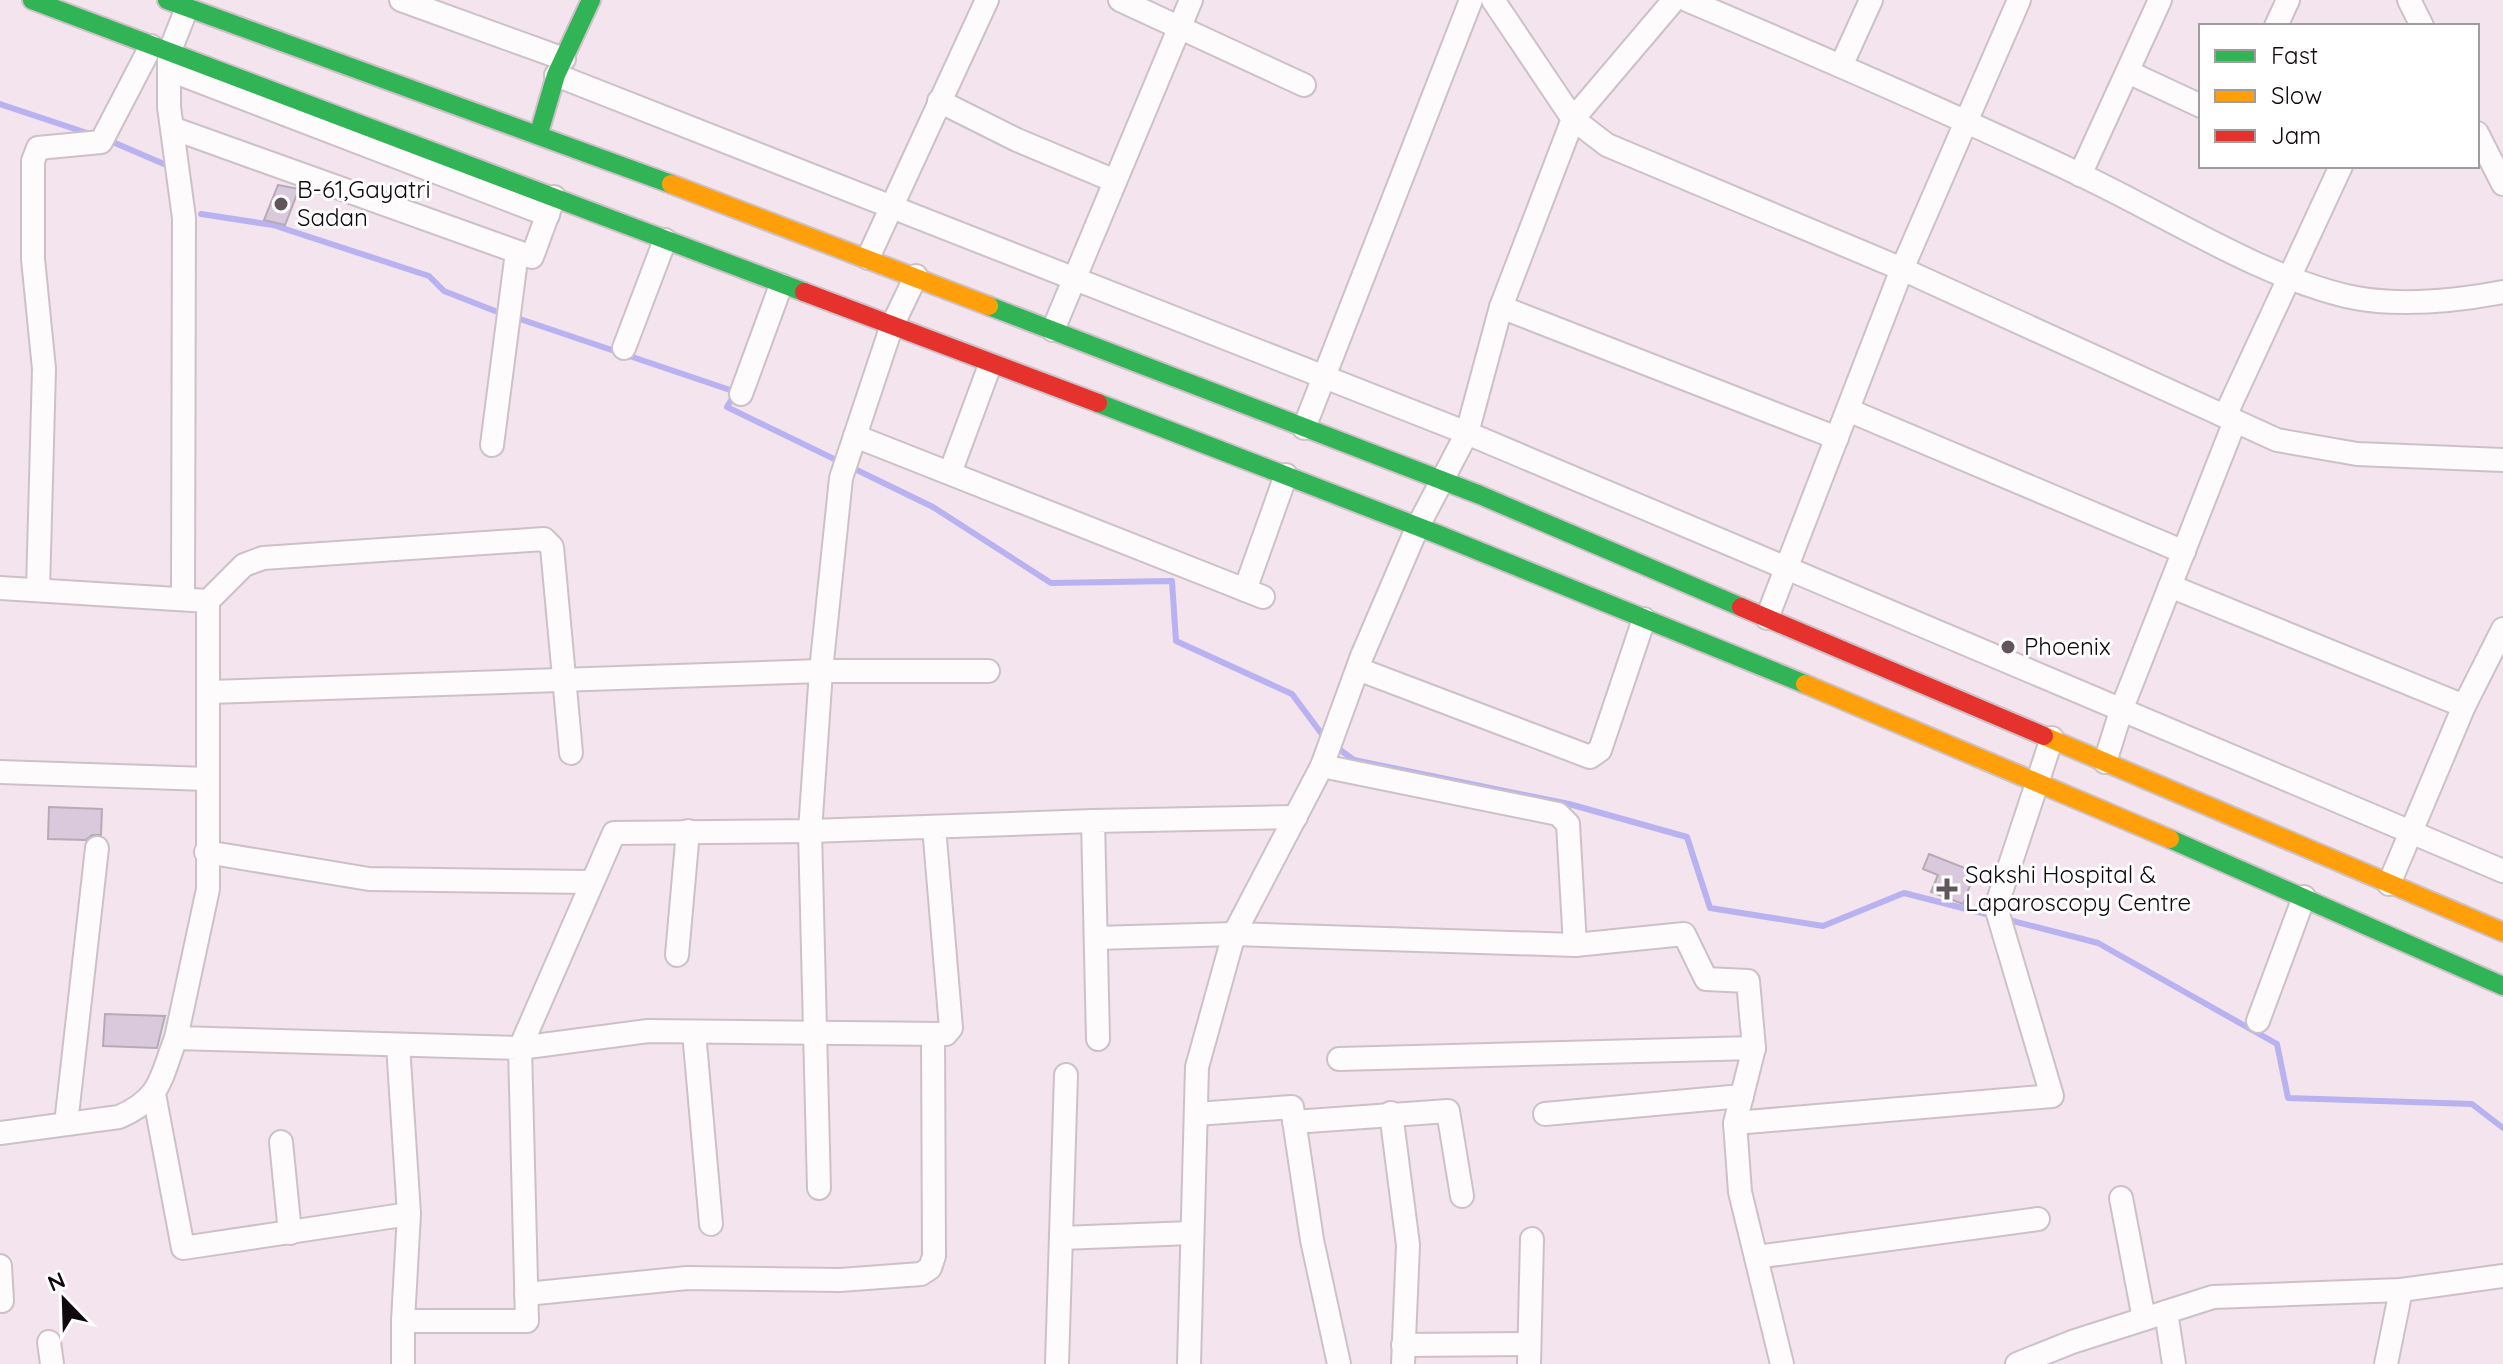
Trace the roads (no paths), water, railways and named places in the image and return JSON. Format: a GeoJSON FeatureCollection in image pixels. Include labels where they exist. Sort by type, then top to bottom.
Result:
{"type":"FeatureCollection","features":[{"type":"Feature","properties":{"kind":"main road"},"geometry":{"type":"LineString","coordinates":[[32,0],[163,56]]}},
{"type":"Feature","properties":{"kind":"main road"},"geometry":{"type":"LineString","coordinates":[[539,133],[560,67],[591,0]]}},
{"type":"Feature","properties":{"kind":"main road"},"geometry":{"type":"LineString","coordinates":[[177,4],[539,133],[1440,480],[2503,932]]}},
{"type":"Feature","properties":{"kind":"main road"},"geometry":{"type":"LineString","coordinates":[[551,206],[665,240],[1286,475],[1644,619],[2035,783],[2304,897],[2503,986]]}},
{"type":"Feature","properties":{"kind":"street"},"geometry":{"type":"LineString","coordinates":[[401,0],[890,205],[1467,433],[2503,871]]}},
{"type":"Feature","properties":{"kind":"street"},"geometry":{"type":"LineString","coordinates":[[868,258],[987,0]]}},
{"type":"Feature","properties":{"kind":"street"},"geometry":{"type":"LineString","coordinates":[[1120,0],[1304,85]]}},
{"type":"Feature","properties":{"kind":"street"},"geometry":{"type":"LineString","coordinates":[[1053,330],[1191,0]]}},
{"type":"Feature","properties":{"kind":"street"},"geometry":{"type":"LineString","coordinates":[[1304,428],[1471,0]]}},
{"type":"Feature","properties":{"kind":"street"},"geometry":{"type":"LineString","coordinates":[[1493,0],[1573,119],[1607,145],[1902,269],[2277,440],[2357,454],[2503,462]]}},
{"type":"Feature","properties":{"kind":"street"},"geometry":{"type":"LineString","coordinates":[[1189,1364],[1197,1067],[1234,934],[1322,766],[1358,669],[1417,528],[1467,433],[1501,307],[1573,119],[1674,0]]}},
{"type":"Feature","properties":{"kind":"street"},"geometry":{"type":"LineString","coordinates":[[1687,0],[2080,175],[2290,278],[2347,296],[2383,300],[2475,297],[2503,292]]}},
{"type":"Feature","properties":{"kind":"street"},"geometry":{"type":"LineString","coordinates":[[1841,66],[1871,0]]}},
{"type":"Feature","properties":{"kind":"street"},"geometry":{"type":"LineString","coordinates":[[1767,618],[1902,269],[2019,0]]}},
{"type":"Feature","properties":{"kind":"street"},"geometry":{"type":"LineString","coordinates":[[2080,175],[2160,0]]}},
{"type":"Feature","properties":{"kind":"street"},"geometry":{"type":"LineString","coordinates":[[2277,24],[2288,0]]}},
{"type":"Feature","properties":{"kind":"street"},"geometry":{"type":"LineString","coordinates":[[2409,0],[2421,24]]}},
{"type":"Feature","properties":{"kind":"street"},"geometry":{"type":"LineString","coordinates":[[38,590],[44,369],[33,259],[33,161],[38,148],[101,142],[163,56],[177,4]]}},
{"type":"Feature","properties":{"kind":"street"},"geometry":{"type":"LineString","coordinates":[[163,56],[184,218],[183,598]]}},
{"type":"Feature","properties":{"kind":"street"},"geometry":{"type":"LineString","coordinates":[[163,56],[551,206],[532,257],[172,128]]}},
{"type":"Feature","properties":{"kind":"street"},"geometry":{"type":"LineString","coordinates":[[2128,72],[2199,105]]}},
{"type":"Feature","properties":{"kind":"street"},"geometry":{"type":"LineString","coordinates":[[939,101],[1017,140],[1115,181]]}},
{"type":"Feature","properties":{"kind":"street"},"geometry":{"type":"LineString","coordinates":[[2479,137],[2503,184]]}},
{"type":"Feature","properties":{"kind":"street"},"geometry":{"type":"LineString","coordinates":[[2105,762],[2122,708],[2184,552],[2230,418],[2336,168]]}},
{"type":"Feature","properties":{"kind":"street"},"geometry":{"type":"LineString","coordinates":[[624,348],[665,240]]}},
{"type":"Feature","properties":{"kind":"street"},"geometry":{"type":"LineString","coordinates":[[492,445],[517,252]]}},
{"type":"Feature","properties":{"kind":"street"},"geometry":{"type":"LineString","coordinates":[[819,1188],[810,831],[821,671],[843,468],[891,328],[916,276]]}},
{"type":"Feature","properties":{"kind":"street"},"geometry":{"type":"LineString","coordinates":[[741,394],[781,285]]}},
{"type":"Feature","properties":{"kind":"street"},"geometry":{"type":"LineString","coordinates":[[1501,307],[1837,438]]}},
{"type":"Feature","properties":{"kind":"street"},"geometry":{"type":"LineString","coordinates":[[950,473],[990,365]]}},
{"type":"Feature","properties":{"kind":"street"},"geometry":{"type":"LineString","coordinates":[[1848,410],[2184,552]]}},
{"type":"Feature","properties":{"kind":"street"},"geometry":{"type":"LineString","coordinates":[[855,436],[1254,593],[1286,475]]}},
{"type":"Feature","properties":{"kind":"street"},"geometry":{"type":"LineString","coordinates":[[0,1133],[119,1117],[148,1103],[154,1094],[176,1038],[208,889],[208,601],[244,565],[263,558],[544,539],[552,547],[571,753]]}},
{"type":"Feature","properties":{"kind":"street"},"geometry":{"type":"LineString","coordinates":[[2170,586],[2464,706]]}},
{"type":"Feature","properties":{"kind":"street"},"geometry":{"type":"LineString","coordinates":[[0,588],[208,601]]}},
{"type":"Feature","properties":{"kind":"street"},"geometry":{"type":"LineString","coordinates":[[1358,669],[1590,757],[1596,756],[1644,619]]}},
{"type":"Feature","properties":{"kind":"street"},"geometry":{"type":"LineString","coordinates":[[2389,884],[2464,706],[2503,629]]}},
{"type":"Feature","properties":{"kind":"street"},"geometry":{"type":"LineString","coordinates":[[209,692],[821,671],[988,671]]}},
{"type":"Feature","properties":{"kind":"street"},"geometry":{"type":"LineString","coordinates":[[1735,1123],[2052,1096],[1996,907],[2052,738]]}},
{"type":"Feature","properties":{"kind":"street"},"geometry":{"type":"LineString","coordinates":[[1322,766],[1558,814],[1568,824],[1575,945]]}},
{"type":"Feature","properties":{"kind":"street"},"geometry":{"type":"LineString","coordinates":[[0,772],[207,779]]}},
{"type":"Feature","properties":{"kind":"street"},"geometry":{"type":"LineString","coordinates":[[403,1321],[527,1321],[520,1048],[614,833],[810,831],[1296,817]]}},
{"type":"Feature","properties":{"kind":"street"},"geometry":{"type":"LineString","coordinates":[[1093,821],[1098,1039]]}},
{"type":"Feature","properties":{"kind":"street"},"geometry":{"type":"LineString","coordinates":[[176,1038],[520,1048],[648,1031],[946,1034],[951,1028],[934,827]]}},
{"type":"Feature","properties":{"kind":"street"},"geometry":{"type":"LineString","coordinates":[[677,955],[688,831]]}},
{"type":"Feature","properties":{"kind":"street"},"geometry":{"type":"LineString","coordinates":[[66,1124],[97,848]]}},
{"type":"Feature","properties":{"kind":"street"},"geometry":{"type":"LineString","coordinates":[[206,852],[369,879],[591,882]]}},
{"type":"Feature","properties":{"kind":"street"},"geometry":{"type":"LineString","coordinates":[[2258,1021],[2304,897]]}},
{"type":"Feature","properties":{"kind":"street"},"geometry":{"type":"LineString","coordinates":[[1096,938],[1234,934],[1575,945],[1684,934],[1706,979],[1748,981],[1754,1048],[1735,1123],[1740,1192],[1782,1364]]}},
{"type":"Feature","properties":{"kind":"street"},"geometry":{"type":"LineString","coordinates":[[694,1032],[711,1224]]}},
{"type":"Feature","properties":{"kind":"street"},"geometry":{"type":"LineString","coordinates":[[526,1294],[687,1278],[840,1280],[921,1274],[930,1268],[934,1256],[933,1034]]}},
{"type":"Feature","properties":{"kind":"street"},"geometry":{"type":"LineString","coordinates":[[398,1045],[409,1214],[403,1364]]}},
{"type":"Feature","properties":{"kind":"street"},"geometry":{"type":"LineString","coordinates":[[1339,1059],[1754,1048]]}},
{"type":"Feature","properties":{"kind":"street"},"geometry":{"type":"LineString","coordinates":[[1057,1364],[1066,1075]]}},
{"type":"Feature","properties":{"kind":"street"},"geometry":{"type":"LineString","coordinates":[[154,1094],[183,1248],[409,1214]]}},
{"type":"Feature","properties":{"kind":"street"},"geometry":{"type":"LineString","coordinates":[[1545,1114],[1742,1096]]}},
{"type":"Feature","properties":{"kind":"street"},"geometry":{"type":"LineString","coordinates":[[1196,1114],[1292,1107],[1312,1240],[1339,1364]]}},
{"type":"Feature","properties":{"kind":"street"},"geometry":{"type":"LineString","coordinates":[[1294,1122],[1448,1111],[1462,1196]]}},
{"type":"Feature","properties":{"kind":"street"},"geometry":{"type":"LineString","coordinates":[[1391,1113],[1408,1245],[1403,1354],[1528,1354],[1532,1239]]}},
{"type":"Feature","properties":{"kind":"street"},"geometry":{"type":"LineString","coordinates":[[281,1142],[290,1233]]}},
{"type":"Feature","properties":{"kind":"street"},"geometry":{"type":"LineString","coordinates":[[2121,1198],[2144,1319]]}},
{"type":"Feature","properties":{"kind":"street"},"geometry":{"type":"LineString","coordinates":[[1756,1257],[2038,1219]]}},
{"type":"Feature","properties":{"kind":"street"},"geometry":{"type":"LineString","coordinates":[[1061,1238],[1191,1233]]}},
{"type":"Feature","properties":{"kind":"street"},"geometry":{"type":"LineString","coordinates":[[0,1266],[2,1301]]}},
{"type":"Feature","properties":{"kind":"street"},"geometry":{"type":"LineString","coordinates":[[2017,1364],[2048,1358],[2144,1319],[2213,1297],[2401,1290],[2503,1276]]}},
{"type":"Feature","properties":{"kind":"street"},"geometry":{"type":"LineString","coordinates":[[2386,1364],[2401,1290]]}},
{"type":"Feature","properties":{"kind":"street"},"geometry":{"type":"LineString","coordinates":[[2166,1312],[2174,1364]]}},
{"type":"Feature","properties":{"kind":"waterway"},"geometry":{"type":"LineString","coordinates":[[0,104],[90,134]]}},
{"type":"Feature","properties":{"kind":"waterway"},"geometry":{"type":"LineString","coordinates":[[108,140],[164,164]]}},
{"type":"Feature","properties":{"kind":"waterway"},"geometry":{"type":"LineString","coordinates":[[201,214],[273,225],[429,276],[444,291],[495,311]]}},
{"type":"Feature","properties":{"kind":"waterway"},"geometry":{"type":"LineString","coordinates":[[514,317],[736,392],[727,407],[933,507],[1051,583],[1172,581],[1176,641],[1292,694],[1327,741]]}},
{"type":"Feature","properties":{"kind":"waterway"},"geometry":{"type":"LineString","coordinates":[[1336,747],[1354,760],[1569,804],[1687,837],[1710,908],[1823,926],[1904,893],[1994,916]]}},
{"type":"Feature","properties":{"kind":"waterway"},"geometry":{"type":"LineString","coordinates":[[2005,919],[2098,943],[2277,1044],[2288,1098],[2472,1104],[2503,1128]]}},
{"type":"Feature","properties":{"kind":"place","name":"B-61,Gayatri Sadan"},"geometry":{"type":"Point","coordinates":[281,204]}},
{"type":"Feature","properties":{"kind":"place","name":"Phoenix"},"geometry":{"type":"Point","coordinates":[2008,647]}},
{"type":"Feature","properties":{"kind":"place","name":"Sakshi Hospital & Laparoscopy Centre"},"geometry":{"type":"Point","coordinates":[1947,889]}}]}
